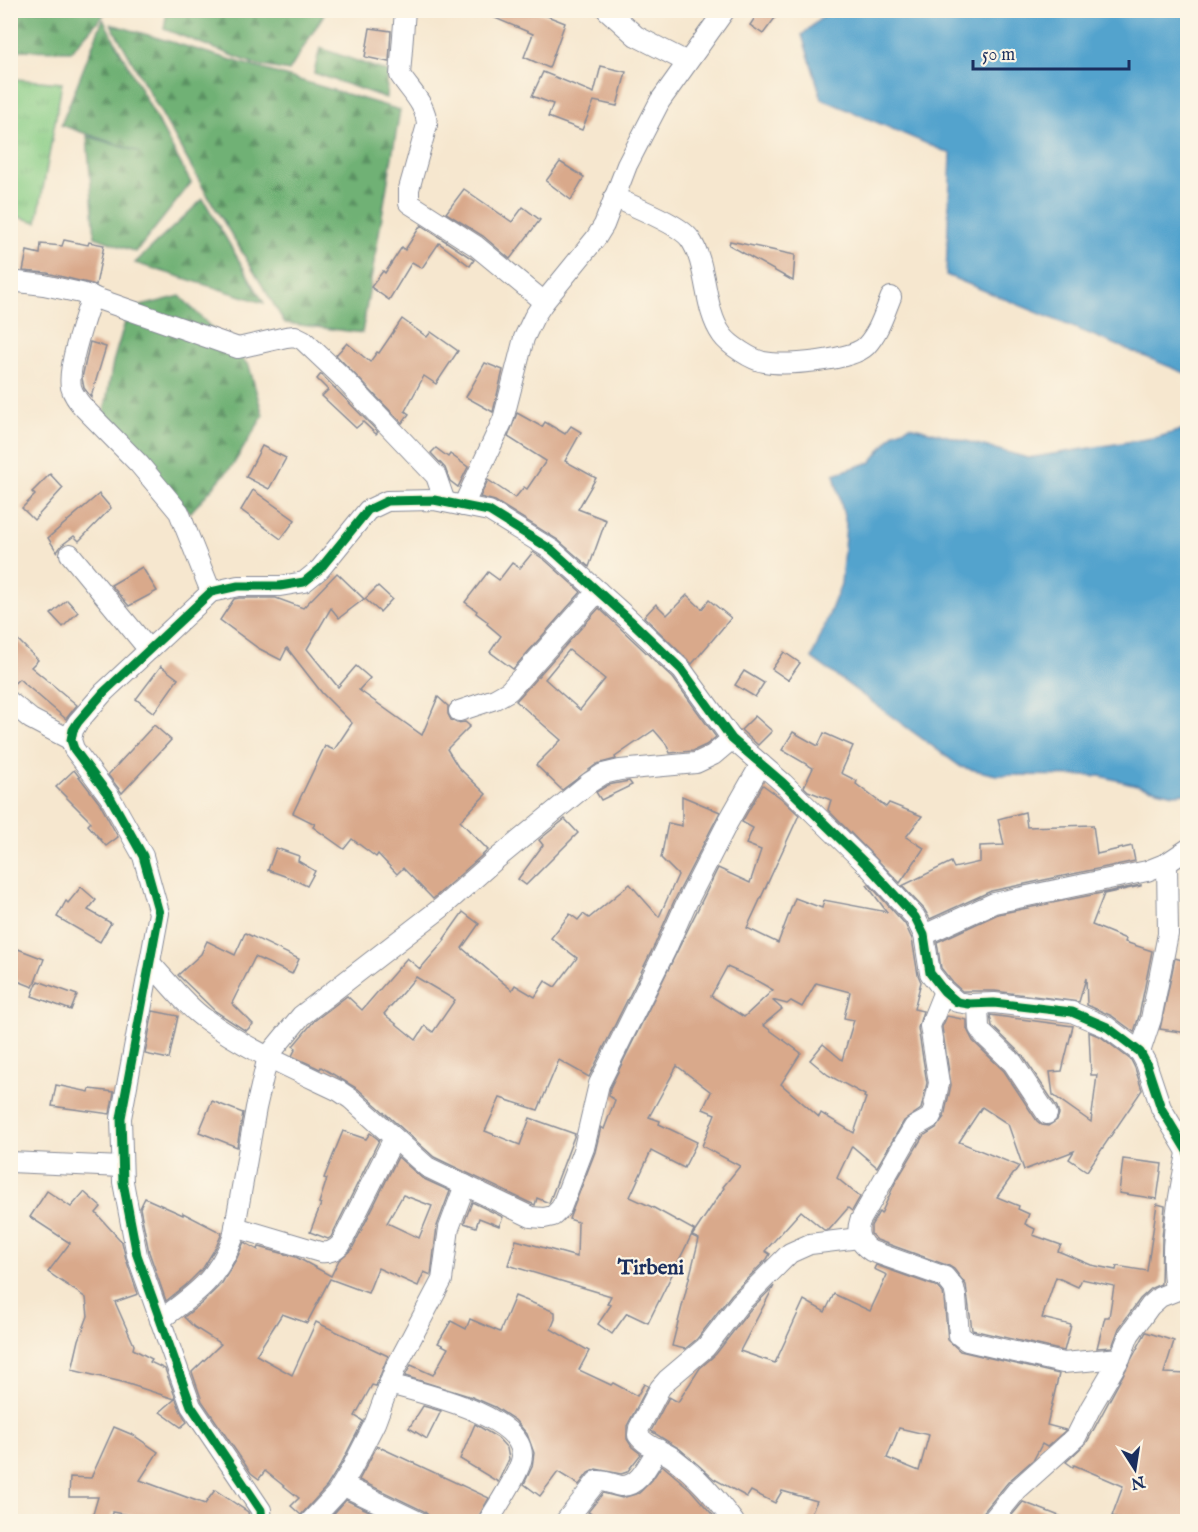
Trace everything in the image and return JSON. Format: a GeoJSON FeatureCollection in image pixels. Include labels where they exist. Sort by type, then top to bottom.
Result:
{"type":"FeatureCollection","features":[{"type":"Feature","properties":{"kind":"street"},"geometry":{"type":"LineString","coordinates":[[405,10],[400,75],[427,115],[427,125],[409,189],[409,203],[476,246],[544,302]]}},
{"type":"Feature","properties":{"kind":"street"},"geometry":{"type":"LineString","coordinates":[[607,10],[636,36],[687,62]]}},
{"type":"Feature","properties":{"kind":"street"},"geometry":{"type":"LineString","coordinates":[[454,504],[503,420],[524,338],[544,302],[604,225],[627,165],[660,101],[725,10]]}},
{"type":"Feature","properties":{"kind":"street"},"geometry":{"type":"LineString","coordinates":[[614,197],[681,230],[690,239],[714,320],[722,334],[734,347],[761,362],[785,364],[845,356],[865,347],[878,330],[891,297]]}},
{"type":"Feature","properties":{"kind":"street"},"geometry":{"type":"LineString","coordinates":[[10,281],[44,285],[92,296],[238,348],[286,337],[295,336],[303,340],[341,376],[436,476],[454,504]]}},
{"type":"Feature","properties":{"kind":"street"},"geometry":{"type":"LineString","coordinates":[[92,296],[78,339],[71,388],[83,407],[139,464],[179,512],[211,592]]}},
{"type":"Feature","properties":{"kind":"street"},"geometry":{"type":"LineString","coordinates":[[262,1521],[261,1510],[191,1406],[138,1255],[123,1182],[121,1118],[159,913],[143,856],[110,797],[74,749],[71,740],[78,722],[104,692],[211,592],[238,586],[280,586],[303,582],[320,569],[368,510],[387,501],[434,500],[489,511],[552,550],[682,670],[732,739],[869,867],[915,917],[924,935],[930,973],[944,991],[957,1002],[994,1003],[1072,1012],[1107,1027],[1140,1052],[1161,1108],[1187,1153],[1174,1230],[1172,1275],[1181,1288],[1160,1297],[1137,1323],[1076,1437],[1018,1489],[991,1521]]}},
{"type":"Feature","properties":{"kind":"street"},"geometry":{"type":"LineString","coordinates":[[70,554],[149,650]]}},
{"type":"Feature","properties":{"kind":"street"},"geometry":{"type":"LineString","coordinates":[[459,711],[495,699],[509,691],[598,591]]}},
{"type":"Feature","properties":{"kind":"street"},"geometry":{"type":"LineString","coordinates":[[10,702],[31,719],[71,740]]}},
{"type":"Feature","properties":{"kind":"street"},"geometry":{"type":"LineString","coordinates":[[160,1320],[201,1289],[217,1272],[226,1255],[233,1238],[267,1056],[301,1016],[441,908],[588,783],[603,774],[620,770],[696,763],[713,755],[732,739]]}},
{"type":"Feature","properties":{"kind":"street"},"geometry":{"type":"LineString","coordinates":[[150,963],[205,1019],[267,1056],[351,1099],[427,1167],[531,1217],[553,1216],[561,1208],[584,1148],[599,1084],[685,906],[761,764]]}},
{"type":"Feature","properties":{"kind":"street"},"geometry":{"type":"LineString","coordinates":[[924,935],[994,903],[1147,871],[1167,863],[1188,849]]}},
{"type":"Feature","properties":{"kind":"street"},"geometry":{"type":"LineString","coordinates":[[1140,1052],[1151,1019],[1168,934],[1167,863]]}},
{"type":"Feature","properties":{"kind":"street"},"geometry":{"type":"LineString","coordinates":[[944,991],[930,1026],[939,1083],[933,1112],[930,1118],[914,1127],[908,1137],[860,1221],[859,1238],[871,1251],[945,1277],[954,1288],[959,1335],[967,1341],[1063,1363],[1120,1358]]}},
{"type":"Feature","properties":{"kind":"street"},"geometry":{"type":"LineString","coordinates":[[978,1004],[979,1028],[982,1034],[1013,1063],[1047,1114]]}},
{"type":"Feature","properties":{"kind":"street"},"geometry":{"type":"LineString","coordinates":[[235,1227],[320,1252],[335,1250],[341,1244],[361,1207],[393,1138]]}},
{"type":"Feature","properties":{"kind":"street"},"geometry":{"type":"LineString","coordinates":[[10,1162],[122,1167]]}},
{"type":"Feature","properties":{"kind":"street"},"geometry":{"type":"LineString","coordinates":[[310,1521],[342,1485],[371,1432],[400,1358],[442,1280],[449,1228],[465,1185]]}},
{"type":"Feature","properties":{"kind":"street"},"geometry":{"type":"LineString","coordinates":[[734,1521],[708,1488],[674,1459],[642,1441],[638,1435],[639,1428],[660,1388],[706,1347],[740,1303],[790,1253],[810,1244],[859,1238]]}},
{"type":"Feature","properties":{"kind":"street"},"geometry":{"type":"LineString","coordinates":[[389,1384],[469,1407],[498,1423],[520,1444],[522,1456],[520,1466],[488,1521]]}},
{"type":"Feature","properties":{"kind":"street"},"geometry":{"type":"LineString","coordinates":[[565,1521],[597,1481],[606,1480],[619,1486],[629,1485],[637,1480],[658,1449]]}},
{"type":"Feature","properties":{"kind":"street"},"geometry":{"type":"LineString","coordinates":[[342,1485],[419,1521]]}},
{"type":"Feature","properties":{"kind":"green space"},"geometry":{"type":"Polygon","coordinates":[[[11,10],[107,11],[71,51],[11,50],[11,10]]]}},
{"type":"Feature","properties":{"kind":"green space"},"geometry":{"type":"Polygon","coordinates":[[[167,10],[326,11],[289,71],[257,65],[164,29],[167,10]]]}},
{"type":"Feature","properties":{"kind":"green space"},"geometry":{"type":"Polygon","coordinates":[[[103,19],[191,183],[136,252],[95,237],[87,136],[139,152],[61,125],[103,19]]]}},
{"type":"Feature","properties":{"kind":"green space"},"geometry":{"type":"Polygon","coordinates":[[[111,24],[400,110],[362,333],[285,323],[205,191],[111,24]]]}},
{"type":"Feature","properties":{"kind":"green space"},"geometry":{"type":"Polygon","coordinates":[[[320,48],[388,72],[386,98],[314,73],[320,48]]]}},
{"type":"Feature","properties":{"kind":"green space"},"geometry":{"type":"Polygon","coordinates":[[[15,79],[62,83],[37,222],[11,215],[10,131],[15,79]]]}},
{"type":"Feature","properties":{"kind":"green space"},"geometry":{"type":"Polygon","coordinates":[[[203,199],[264,303],[135,263],[203,199]]]}},
{"type":"Feature","properties":{"kind":"green space"},"geometry":{"type":"Polygon","coordinates":[[[180,296],[249,366],[263,416],[233,465],[190,513],[103,419],[113,362],[129,309],[180,296]]]}},
{"type":"Feature","properties":{"kind":"water"},"geometry":{"type":"Polygon","coordinates":[[[830,10],[1187,11],[1187,374],[946,275],[951,154],[822,99],[802,35],[830,10]]]}},
{"type":"Feature","properties":{"kind":"water"},"geometry":{"type":"Polygon","coordinates":[[[910,426],[1028,458],[1159,437],[1187,428],[1187,793],[1173,794],[1100,776],[996,775],[961,767],[812,658],[841,584],[846,524],[834,474],[871,462],[895,432],[910,426]]]}},
{"type":"Feature","properties":{"kind":"building"},"geometry":{"type":"Polygon","coordinates":[[[476,10],[532,10],[565,23],[549,68],[524,57],[533,34],[476,10]]]}},
{"type":"Feature","properties":{"kind":"building"},"geometry":{"type":"Polygon","coordinates":[[[760,10],[781,10],[763,34],[750,25],[760,10]]]}},
{"type":"Feature","properties":{"kind":"building"},"geometry":{"type":"Polygon","coordinates":[[[370,28],[391,31],[389,62],[365,57],[370,28]]]}},
{"type":"Feature","properties":{"kind":"building"},"geometry":{"type":"Polygon","coordinates":[[[601,66],[626,72],[617,106],[594,101],[582,130],[548,117],[553,104],[532,96],[543,72],[594,93],[601,66]]]}},
{"type":"Feature","properties":{"kind":"building"},"geometry":{"type":"Polygon","coordinates":[[[560,162],[584,177],[571,200],[546,181],[560,162]]]}},
{"type":"Feature","properties":{"kind":"building"},"geometry":{"type":"Polygon","coordinates":[[[464,189],[512,222],[523,207],[540,220],[510,259],[483,236],[446,213],[464,189]]]}},
{"type":"Feature","properties":{"kind":"building"},"geometry":{"type":"Polygon","coordinates":[[[421,225],[474,260],[470,266],[439,243],[422,268],[412,262],[389,300],[371,287],[383,271],[385,273],[402,247],[405,250],[421,225]]]}},
{"type":"Feature","properties":{"kind":"building"},"geometry":{"type":"Polygon","coordinates":[[[64,240],[88,245],[89,242],[104,245],[96,285],[47,273],[23,271],[27,251],[40,254],[41,244],[62,246],[64,240]]]}},
{"type":"Feature","properties":{"kind":"building"},"geometry":{"type":"Polygon","coordinates":[[[730,241],[795,255],[793,281],[729,245],[730,241]]]}},
{"type":"Feature","properties":{"kind":"building"},"geometry":{"type":"Polygon","coordinates":[[[402,319],[427,337],[431,332],[458,351],[436,384],[424,376],[405,411],[409,414],[402,423],[336,355],[347,343],[370,362],[377,352],[379,353],[402,319]]]}},
{"type":"Feature","properties":{"kind":"building"},"geometry":{"type":"Polygon","coordinates":[[[90,342],[106,347],[91,397],[84,388],[82,378],[90,342]]]}},
{"type":"Feature","properties":{"kind":"building"},"geometry":{"type":"Polygon","coordinates":[[[485,363],[503,370],[493,412],[466,397],[485,363]]]}},
{"type":"Feature","properties":{"kind":"building"},"geometry":{"type":"Polygon","coordinates":[[[321,374],[378,432],[376,434],[363,422],[356,428],[322,396],[328,390],[317,379],[321,374]]]}},
{"type":"Feature","properties":{"kind":"building"},"geometry":{"type":"Polygon","coordinates":[[[517,413],[542,427],[545,422],[565,434],[571,426],[581,432],[565,461],[596,478],[578,509],[606,520],[589,567],[558,540],[495,501],[480,497],[488,480],[515,498],[524,487],[527,489],[546,461],[508,437],[517,413]]]}},
{"type":"Feature","properties":{"kind":"building"},"geometry":{"type":"Polygon","coordinates":[[[262,446],[286,458],[269,489],[246,477],[262,446]]]}},
{"type":"Feature","properties":{"kind":"building"},"geometry":{"type":"Polygon","coordinates":[[[436,448],[448,457],[450,454],[468,467],[458,487],[450,481],[445,468],[431,453],[436,448]]]}},
{"type":"Feature","properties":{"kind":"building"},"geometry":{"type":"Polygon","coordinates":[[[50,474],[63,488],[34,520],[22,508],[35,495],[32,492],[50,474]]]}},
{"type":"Feature","properties":{"kind":"building"},"geometry":{"type":"Polygon","coordinates":[[[253,490],[295,520],[281,539],[241,510],[253,490]]]}},
{"type":"Feature","properties":{"kind":"building"},"geometry":{"type":"Polygon","coordinates":[[[99,494],[111,508],[79,541],[74,536],[57,552],[48,538],[99,494]]]}},
{"type":"Feature","properties":{"kind":"building"},"geometry":{"type":"Polygon","coordinates":[[[533,552],[581,592],[513,669],[490,652],[501,636],[465,602],[488,572],[499,580],[512,563],[520,568],[533,552]]]}},
{"type":"Feature","properties":{"kind":"building"},"geometry":{"type":"Polygon","coordinates":[[[142,567],[157,591],[129,606],[111,585],[142,567]]]}},
{"type":"Feature","properties":{"kind":"building"},"geometry":{"type":"Polygon","coordinates":[[[337,573],[364,599],[339,618],[331,608],[307,649],[338,687],[356,666],[370,678],[359,690],[422,735],[438,697],[448,706],[451,720],[457,723],[465,722],[470,726],[447,749],[458,767],[486,794],[460,821],[488,850],[433,899],[403,868],[397,874],[378,854],[376,857],[352,839],[344,849],[313,827],[315,824],[293,813],[325,746],[334,750],[352,723],[322,693],[287,648],[281,660],[258,648],[220,620],[234,599],[239,598],[276,598],[303,608],[337,573]]]}},
{"type":"Feature","properties":{"kind":"building"},"geometry":{"type":"Polygon","coordinates":[[[378,586],[392,599],[380,612],[365,599],[378,586]]]}},
{"type":"Feature","properties":{"kind":"building"},"geometry":{"type":"Polygon","coordinates":[[[687,595],[702,609],[709,600],[731,618],[692,664],[644,617],[656,604],[667,615],[687,595]]]}},
{"type":"Feature","properties":{"kind":"building"},"geometry":{"type":"Polygon","coordinates":[[[67,600],[78,612],[63,627],[51,614],[67,600]]]}},
{"type":"Feature","properties":{"kind":"building"},"geometry":{"type":"Polygon","coordinates":[[[599,608],[673,678],[716,737],[693,751],[670,753],[666,744],[654,730],[615,757],[616,759],[597,764],[562,790],[536,765],[561,740],[516,701],[599,608]],[[569,650],[545,679],[580,710],[605,679],[569,650]]]}},
{"type":"Feature","properties":{"kind":"building"},"geometry":{"type":"Polygon","coordinates":[[[10,632],[38,660],[31,667],[77,705],[66,719],[19,679],[10,687],[10,632]]]}},
{"type":"Feature","properties":{"kind":"building"},"geometry":{"type":"Polygon","coordinates":[[[784,652],[800,663],[788,680],[772,669],[784,652]]]}},
{"type":"Feature","properties":{"kind":"building"},"geometry":{"type":"Polygon","coordinates":[[[161,666],[178,679],[154,713],[136,699],[161,666]]]}},
{"type":"Feature","properties":{"kind":"building"},"geometry":{"type":"Polygon","coordinates":[[[744,671],[764,683],[755,697],[735,685],[744,671]]]}},
{"type":"Feature","properties":{"kind":"building"},"geometry":{"type":"Polygon","coordinates":[[[755,716],[772,731],[758,745],[741,730],[755,716]]]}},
{"type":"Feature","properties":{"kind":"building"},"geometry":{"type":"Polygon","coordinates":[[[154,725],[171,740],[122,793],[108,775],[154,725]]]}},
{"type":"Feature","properties":{"kind":"building"},"geometry":{"type":"Polygon","coordinates":[[[793,732],[818,746],[824,733],[853,746],[841,773],[857,781],[856,784],[886,807],[889,803],[922,816],[906,837],[924,848],[900,883],[828,810],[831,800],[808,791],[804,787],[813,768],[782,750],[793,732]]]}},
{"type":"Feature","properties":{"kind":"building"},"geometry":{"type":"Polygon","coordinates":[[[74,770],[100,804],[118,837],[106,846],[88,825],[91,822],[56,787],[74,770]]]}},
{"type":"Feature","properties":{"kind":"building"},"geometry":{"type":"Polygon","coordinates":[[[629,781],[632,785],[601,800],[596,792],[608,785],[629,781]]]}},
{"type":"Feature","properties":{"kind":"building"},"geometry":{"type":"Polygon","coordinates":[[[763,785],[799,815],[747,928],[778,943],[795,898],[822,908],[824,900],[887,912],[867,885],[869,884],[905,924],[912,939],[921,982],[914,1009],[923,1011],[918,1028],[927,1083],[921,1109],[904,1121],[877,1167],[852,1146],[837,1178],[860,1197],[852,1211],[848,1208],[829,1230],[824,1230],[801,1211],[765,1251],[770,1254],[767,1259],[731,1295],[697,1339],[685,1349],[672,1346],[699,1239],[692,1236],[723,1187],[740,1166],[702,1146],[715,1114],[703,1109],[711,1092],[677,1066],[649,1117],[697,1142],[684,1168],[651,1151],[630,1197],[694,1230],[648,1323],[627,1313],[612,1334],[598,1324],[611,1305],[607,1304],[611,1296],[508,1265],[516,1240],[577,1257],[578,1222],[569,1219],[595,1152],[601,1127],[604,1129],[615,1100],[609,1096],[610,1088],[718,868],[750,883],[761,850],[746,844],[753,828],[742,822],[763,785]],[[727,967],[711,996],[744,1017],[773,990],[727,967]],[[816,983],[802,1007],[791,1001],[787,1004],[772,1000],[782,1009],[763,1025],[801,1053],[781,1084],[819,1117],[821,1113],[854,1133],[865,1095],[828,1075],[810,1060],[823,1044],[842,1060],[854,1020],[844,1018],[850,992],[816,983]]]}},
{"type":"Feature","properties":{"kind":"building"},"geometry":{"type":"Polygon","coordinates":[[[682,796],[720,812],[589,1077],[559,1060],[538,1110],[500,1098],[485,1131],[520,1145],[530,1118],[575,1134],[549,1203],[537,1198],[535,1205],[434,1157],[358,1089],[321,1067],[320,1069],[292,1056],[296,1048],[293,1046],[314,1021],[347,996],[362,1010],[407,958],[420,969],[445,940],[463,912],[479,924],[462,948],[512,990],[515,985],[535,997],[545,981],[555,987],[577,958],[551,938],[570,914],[578,920],[583,914],[589,918],[630,884],[659,917],[678,875],[661,858],[668,823],[682,826],[682,796]],[[416,977],[384,1014],[416,1040],[425,1026],[433,1032],[455,1000],[416,977]]]}},
{"type":"Feature","properties":{"kind":"building"},"geometry":{"type":"Polygon","coordinates":[[[1025,812],[1027,827],[1093,825],[1097,854],[1132,846],[1135,861],[991,891],[930,919],[924,909],[902,886],[951,862],[954,868],[980,862],[980,846],[1004,845],[998,819],[1025,812]]]}},
{"type":"Feature","properties":{"kind":"building"},"geometry":{"type":"Polygon","coordinates":[[[565,819],[578,833],[526,885],[518,879],[543,845],[539,840],[565,819]]]}},
{"type":"Feature","properties":{"kind":"building"},"geometry":{"type":"Polygon","coordinates":[[[276,848],[299,856],[298,861],[315,871],[307,886],[268,870],[276,848]]]}},
{"type":"Feature","properties":{"kind":"building"},"geometry":{"type":"Polygon","coordinates":[[[1141,885],[1104,894],[1092,925],[1126,939],[1125,942],[1152,951],[1134,1032],[1112,1016],[1087,1005],[1086,978],[1079,1002],[995,991],[962,991],[941,968],[937,942],[998,914],[1141,885]]]}},
{"type":"Feature","properties":{"kind":"building"},"geometry":{"type":"Polygon","coordinates":[[[81,887],[96,900],[88,910],[111,923],[100,942],[57,917],[66,901],[68,903],[81,887]]]}},
{"type":"Feature","properties":{"kind":"building"},"geometry":{"type":"Polygon","coordinates":[[[245,933],[299,959],[292,974],[255,957],[232,1003],[253,1024],[246,1031],[215,1011],[178,975],[201,954],[207,941],[235,955],[245,933]]]}},
{"type":"Feature","properties":{"kind":"building"},"geometry":{"type":"Polygon","coordinates":[[[18,949],[44,959],[33,987],[10,978],[10,969],[18,949]]]}},
{"type":"Feature","properties":{"kind":"building"},"geometry":{"type":"Polygon","coordinates":[[[1175,958],[1188,962],[1188,1033],[1160,1029],[1175,958]]]}},
{"type":"Feature","properties":{"kind":"building"},"geometry":{"type":"Polygon","coordinates":[[[38,981],[77,995],[71,1010],[32,996],[38,981]]]}},
{"type":"Feature","properties":{"kind":"building"},"geometry":{"type":"Polygon","coordinates":[[[153,1011],[178,1016],[169,1059],[145,1054],[153,1011]]]}},
{"type":"Feature","properties":{"kind":"building"},"geometry":{"type":"Polygon","coordinates":[[[990,1015],[1073,1026],[1062,1071],[1050,1072],[1053,1095],[1091,1122],[1097,1075],[1091,1075],[1089,1032],[1101,1037],[1131,1060],[1135,1068],[1142,1090],[1087,1171],[1069,1159],[1074,1151],[1024,1170],[1008,1124],[982,1107],[959,1142],[1019,1166],[997,1197],[1019,1206],[1018,1209],[1029,1214],[1025,1224],[1035,1229],[1033,1235],[1061,1245],[1058,1251],[1091,1265],[1116,1270],[1117,1266],[1147,1271],[1157,1204],[1165,1206],[1161,1284],[1152,1288],[1140,1299],[1119,1328],[1112,1347],[1097,1348],[1105,1317],[1109,1317],[1114,1286],[1082,1279],[1078,1287],[1056,1277],[1042,1318],[1071,1325],[1064,1351],[972,1330],[966,1285],[954,1269],[877,1240],[871,1234],[871,1226],[879,1212],[881,1214],[895,1183],[923,1136],[936,1128],[944,1117],[951,1085],[942,1027],[947,1016],[967,1020],[967,1029],[973,1041],[1004,1071],[1037,1121],[1048,1126],[1057,1120],[1059,1114],[1057,1107],[1023,1056],[992,1026],[990,1015]]]}},
{"type":"Feature","properties":{"kind":"building"},"geometry":{"type":"Polygon","coordinates":[[[56,1085],[89,1092],[90,1089],[114,1092],[110,1114],[52,1106],[56,1085]]]}},
{"type":"Feature","properties":{"kind":"building"},"geometry":{"type":"Polygon","coordinates":[[[212,1101],[243,1113],[237,1147],[199,1132],[212,1101]]]}},
{"type":"Feature","properties":{"kind":"building"},"geometry":{"type":"Polygon","coordinates":[[[343,1131],[366,1139],[370,1133],[379,1140],[328,1239],[310,1232],[321,1204],[319,1203],[327,1179],[324,1178],[343,1131]]]}},
{"type":"Feature","properties":{"kind":"building"},"geometry":{"type":"Polygon","coordinates":[[[398,1157],[422,1178],[450,1191],[437,1226],[431,1275],[424,1272],[418,1286],[378,1268],[368,1293],[330,1279],[307,1323],[282,1314],[256,1355],[292,1375],[316,1322],[388,1356],[376,1386],[372,1385],[355,1416],[363,1421],[342,1462],[327,1486],[301,1515],[291,1506],[299,1498],[265,1471],[259,1479],[251,1473],[202,1401],[192,1372],[221,1344],[194,1327],[184,1317],[222,1283],[244,1242],[258,1250],[259,1247],[296,1257],[331,1276],[339,1260],[352,1249],[398,1157]],[[403,1195],[387,1223],[419,1238],[432,1206],[403,1195]]]}},
{"type":"Feature","properties":{"kind":"building"},"geometry":{"type":"Polygon","coordinates":[[[1123,1159],[1162,1164],[1157,1199],[1119,1193],[1123,1159]]]}},
{"type":"Feature","properties":{"kind":"building"},"geometry":{"type":"Polygon","coordinates":[[[47,1191],[71,1207],[84,1192],[101,1207],[96,1213],[122,1242],[138,1294],[115,1302],[134,1345],[133,1349],[152,1359],[150,1362],[165,1369],[180,1410],[187,1422],[181,1427],[160,1412],[175,1399],[122,1382],[72,1370],[79,1340],[88,1316],[86,1298],[48,1272],[70,1243],[30,1217],[47,1191]]]}},
{"type":"Feature","properties":{"kind":"building"},"geometry":{"type":"Polygon","coordinates":[[[145,1198],[183,1215],[183,1213],[222,1233],[203,1268],[166,1301],[149,1252],[140,1208],[145,1198]]]}},
{"type":"Feature","properties":{"kind":"building"},"geometry":{"type":"Polygon","coordinates":[[[472,1202],[503,1217],[499,1226],[479,1218],[476,1227],[464,1223],[472,1202]]]}},
{"type":"Feature","properties":{"kind":"building"},"geometry":{"type":"Polygon","coordinates":[[[876,1265],[938,1287],[943,1293],[948,1340],[960,1351],[1059,1374],[1047,1425],[1066,1430],[1047,1447],[1042,1444],[1034,1459],[1009,1481],[979,1521],[807,1521],[817,1501],[782,1491],[775,1503],[751,1491],[747,1497],[714,1479],[680,1449],[651,1431],[669,1397],[678,1402],[700,1368],[716,1354],[749,1311],[774,1286],[740,1351],[775,1363],[804,1300],[825,1312],[834,1294],[870,1311],[887,1275],[874,1269],[876,1265]],[[899,1428],[887,1458],[919,1471],[929,1435],[899,1428]]]}},
{"type":"Feature","properties":{"kind":"building"},"geometry":{"type":"Polygon","coordinates":[[[515,1296],[555,1312],[551,1329],[589,1351],[579,1370],[611,1385],[613,1383],[637,1396],[644,1384],[648,1386],[627,1426],[627,1439],[632,1447],[641,1454],[627,1472],[621,1474],[596,1469],[588,1473],[579,1485],[558,1472],[540,1496],[524,1484],[532,1467],[534,1453],[527,1434],[515,1420],[495,1407],[472,1397],[405,1376],[411,1365],[433,1375],[448,1348],[438,1343],[451,1321],[466,1329],[470,1319],[500,1332],[515,1296]]]}},
{"type":"Feature","properties":{"kind":"building"},"geometry":{"type":"Polygon","coordinates":[[[1146,1332],[1174,1341],[1164,1373],[1188,1374],[1188,1521],[1127,1521],[1112,1516],[1123,1486],[1074,1465],[1073,1467],[1066,1462],[1087,1442],[1146,1332]]]}},
{"type":"Feature","properties":{"kind":"building"},"geometry":{"type":"Polygon","coordinates":[[[423,1406],[441,1411],[427,1439],[409,1428],[423,1406]]]}},
{"type":"Feature","properties":{"kind":"building"},"geometry":{"type":"Polygon","coordinates":[[[475,1424],[498,1438],[507,1448],[509,1459],[498,1482],[460,1459],[475,1424]]]}},
{"type":"Feature","properties":{"kind":"building"},"geometry":{"type":"Polygon","coordinates":[[[114,1427],[133,1435],[158,1452],[140,1480],[205,1504],[215,1490],[248,1512],[250,1521],[159,1521],[112,1512],[111,1521],[91,1521],[98,1497],[69,1497],[70,1477],[91,1478],[114,1427]]]}},
{"type":"Feature","properties":{"kind":"building"},"geometry":{"type":"Polygon","coordinates":[[[377,1446],[489,1498],[476,1521],[431,1521],[424,1511],[359,1480],[377,1446]]]}},
{"type":"Feature","properties":{"kind":"building"},"geometry":{"type":"Polygon","coordinates":[[[662,1465],[690,1489],[718,1521],[602,1521],[588,1512],[603,1493],[622,1498],[639,1493],[662,1465]]]}},
{"type":"Feature","properties":{"kind":"building"},"geometry":{"type":"Polygon","coordinates":[[[346,1500],[390,1521],[327,1521],[346,1500]]]}},
{"type":"Feature","properties":{"kind":"building"},"geometry":{"type":"Polygon","coordinates":[[[1023,1502],[1070,1520],[1070,1521],[1007,1521],[1023,1502]]]}},
{"type":"Feature","properties":{"kind":"cycle path"},"geometry":{"type":"LineString","coordinates":[[262,1522],[261,1510],[191,1406],[137,1255],[123,1182],[121,1118],[159,913],[143,856],[110,797],[74,749],[71,740],[78,722],[104,692],[211,592],[238,586],[280,586],[304,582],[320,569],[368,510],[387,501],[434,500],[489,511],[552,550],[682,670],[732,739],[783,783],[869,867],[915,917],[924,935],[930,973],[944,991],[957,1002],[994,1003],[1072,1012],[1107,1027],[1140,1052],[1161,1108],[1188,1153]]}},
{"type":"Feature","properties":{"kind":"district","name":"Tirbeni"},"geometry":{"type":"Point","coordinates":[651,1268]}}]}
